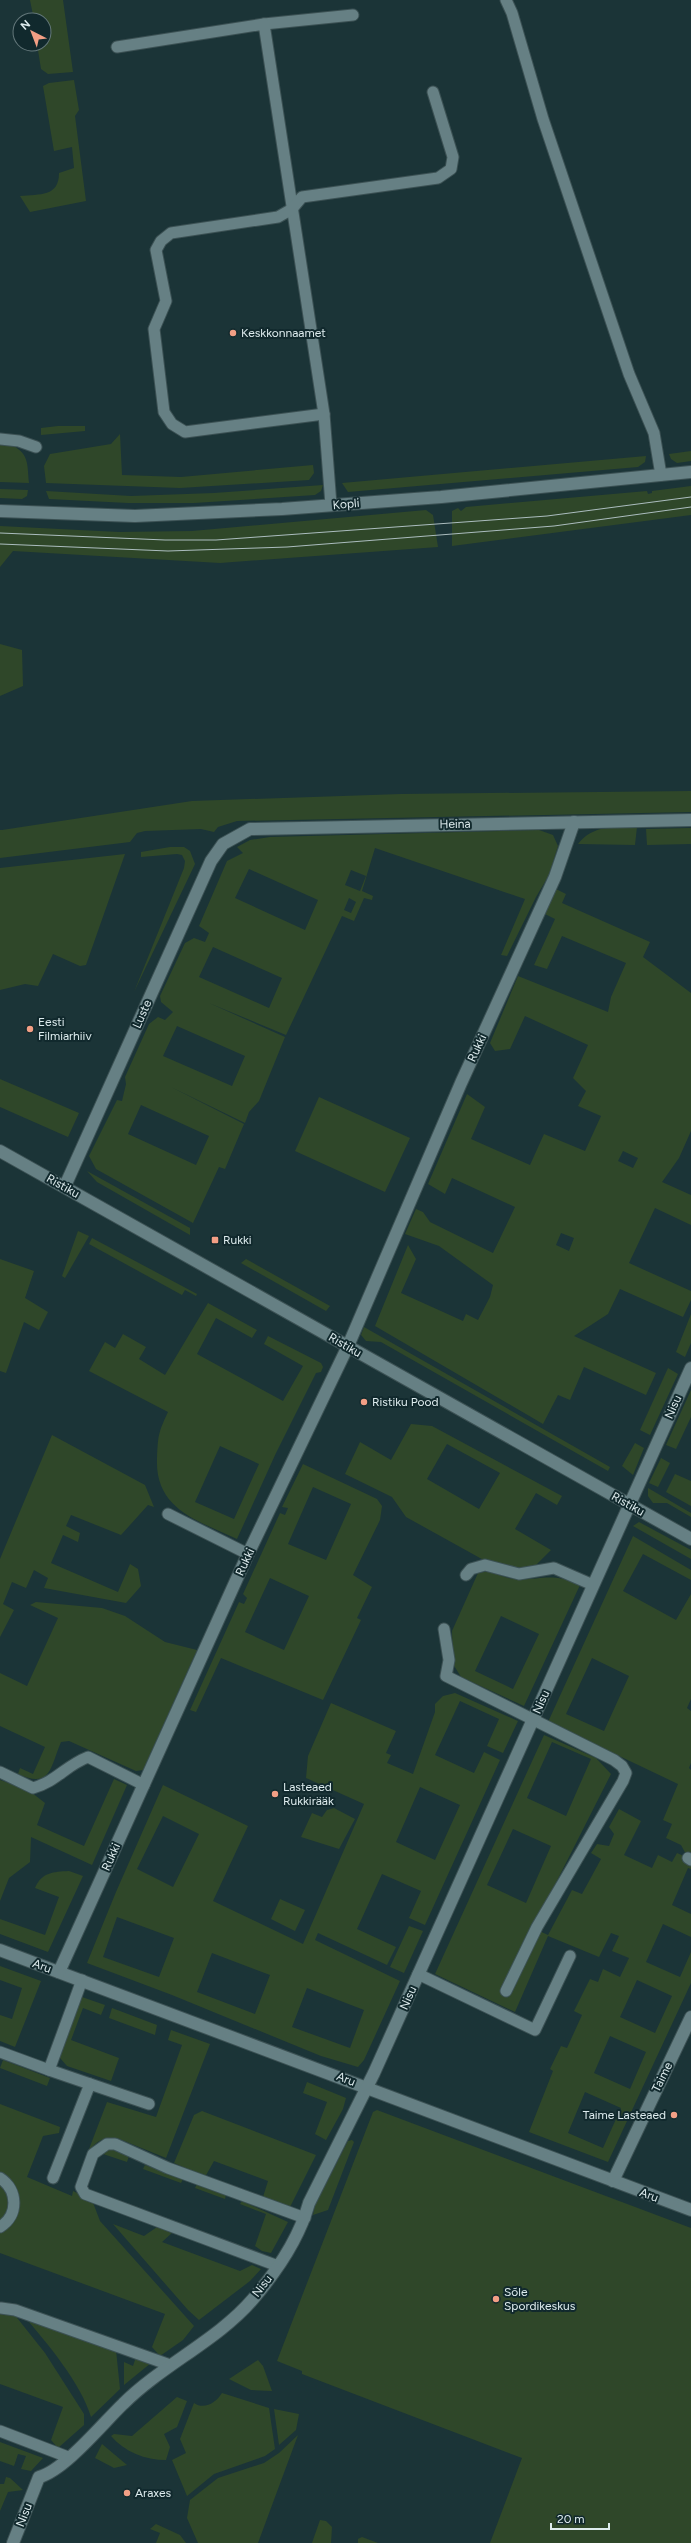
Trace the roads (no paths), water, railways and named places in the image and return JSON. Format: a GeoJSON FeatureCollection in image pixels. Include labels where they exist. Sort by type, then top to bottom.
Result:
{"type":"FeatureCollection","features":[{"type":"Feature","properties":{"kind":"street","name":"Kopli"},"geometry":{"type":"LineString","coordinates":[[0,511],[135,516],[331,505],[691,472]]}},
{"type":"Feature","properties":{"kind":"street","name":"Heina"},"geometry":{"type":"LineString","coordinates":[[223,844],[250,829],[691,820]]}},
{"type":"Feature","properties":{"kind":"street","name":"Rukki"},"geometry":{"type":"LineString","coordinates":[[59,1972],[248,1554],[348,1346],[461,1083],[554,877],[574,822]]}},
{"type":"Feature","properties":{"kind":"street","name":"Luste"},"geometry":{"type":"LineString","coordinates":[[65,1186],[211,860],[223,844]]}},
{"type":"Feature","properties":{"kind":"street","name":"Ristiku"},"geometry":{"type":"LineString","coordinates":[[0,1151],[65,1186],[691,1539]]}},
{"type":"Feature","properties":{"kind":"street","name":"Nisu"},"geometry":{"type":"LineString","coordinates":[[13,2543],[39,2476],[47,2474],[68,2457],[124,2403],[170,2365],[210,2337],[252,2300],[278,2266],[305,2218],[309,2203],[368,2087],[691,1368]]}},
{"type":"Feature","properties":{"kind":"street","name":"Aru"},"geometry":{"type":"LineString","coordinates":[[0,1950],[368,2087],[691,2210]]}},
{"type":"Feature","properties":{"kind":"street","name":"Taime"},"geometry":{"type":"LineString","coordinates":[[613,2181],[691,2017]]}},
{"type":"Feature","properties":{"kind":"lane"},"geometry":{"type":"LineString","coordinates":[[506,0],[512,13],[543,119],[629,374],[654,433],[661,475]]}},
{"type":"Feature","properties":{"kind":"lane"},"geometry":{"type":"LineString","coordinates":[[117,47],[264,24],[353,14]]}},
{"type":"Feature","properties":{"kind":"lane"},"geometry":{"type":"LineString","coordinates":[[264,24],[324,414],[331,505]]}},
{"type":"Feature","properties":{"kind":"lane"},"geometry":{"type":"LineString","coordinates":[[324,414],[185,432],[172,424],[164,412],[154,329],[166,301],[156,250],[161,241],[171,233],[278,217],[292,209],[302,197],[438,178],[451,169],[453,157],[432,92]]}},
{"type":"Feature","properties":{"kind":"lane"},"geometry":{"type":"LineString","coordinates":[[0,439],[19,441],[36,447]]}},
{"type":"Feature","properties":{"kind":"lane"},"geometry":{"type":"LineString","coordinates":[[168,1514],[248,1554]]}},
{"type":"Feature","properties":{"kind":"lane"},"geometry":{"type":"LineString","coordinates":[[466,1575],[471,1569],[485,1564],[519,1574],[554,1568],[593,1585]]}},
{"type":"Feature","properties":{"kind":"lane"},"geometry":{"type":"LineString","coordinates":[[444,1629],[449,1660],[446,1676],[614,1760],[622,1766],[626,1773],[537,1927],[506,1991]]}},
{"type":"Feature","properties":{"kind":"lane"},"geometry":{"type":"LineString","coordinates":[[0,1772],[33,1788],[50,1783],[68,1767],[88,1757],[144,1784]]}},
{"type":"Feature","properties":{"kind":"lane"},"geometry":{"type":"LineString","coordinates":[[418,1974],[535,2030],[570,1956]]}},
{"type":"Feature","properties":{"kind":"lane"},"geometry":{"type":"LineString","coordinates":[[50,2070],[82,1980]]}},
{"type":"Feature","properties":{"kind":"lane"},"geometry":{"type":"LineString","coordinates":[[0,2052],[149,2104]]}},
{"type":"Feature","properties":{"kind":"lane"},"geometry":{"type":"LineString","coordinates":[[53,2178],[90,2084]]}},
{"type":"Feature","properties":{"kind":"lane"},"geometry":{"type":"LineString","coordinates":[[278,2266],[85,2194],[81,2187],[93,2154],[107,2144],[115,2144],[168,2168],[305,2218]]}},
{"type":"Feature","properties":{"kind":"lane"},"geometry":{"type":"LineString","coordinates":[[0,2178],[12,2191],[15,2203],[9,2219],[0,2227]]}},
{"type":"Feature","properties":{"kind":"lane"},"geometry":{"type":"LineString","coordinates":[[1,2308],[15,2310],[170,2365]]}},
{"type":"Feature","properties":{"kind":"lane"},"geometry":{"type":"LineString","coordinates":[[0,2431],[68,2457]]}},
{"type":"Feature","properties":{"kind":"tram line"},"geometry":{"type":"LineString","coordinates":[[0,533],[165,540],[216,540],[547,516],[691,497]]}},
{"type":"Feature","properties":{"kind":"tram line"},"geometry":{"type":"LineString","coordinates":[[0,544],[168,551],[287,547],[554,526],[691,507]]}},
{"type":"Feature","properties":{"kind":"place","name":"Keskkonnaamet"},"geometry":{"type":"Point","coordinates":[233,333]}},
{"type":"Feature","properties":{"kind":"place","name":"Eesti Filmiarhiiv"},"geometry":{"type":"Point","coordinates":[30,1029]}},
{"type":"Feature","properties":{"kind":"place","name":"Rukki"},"geometry":{"type":"Point","coordinates":[215,1240]}},
{"type":"Feature","properties":{"kind":"place","name":"Ristiku Pood"},"geometry":{"type":"Point","coordinates":[364,1402]}},
{"type":"Feature","properties":{"kind":"place","name":"Lasteaed Rukkirääk"},"geometry":{"type":"Point","coordinates":[275,1794]}},
{"type":"Feature","properties":{"kind":"place","name":"Taime Lasteaed"},"geometry":{"type":"Point","coordinates":[674,2115]}},
{"type":"Feature","properties":{"kind":"place","name":"Sõle Spordikeskus"},"geometry":{"type":"Point","coordinates":[496,2299]}},
{"type":"Feature","properties":{"kind":"place","name":"Araxes"},"geometry":{"type":"Point","coordinates":[127,2493]}}]}
